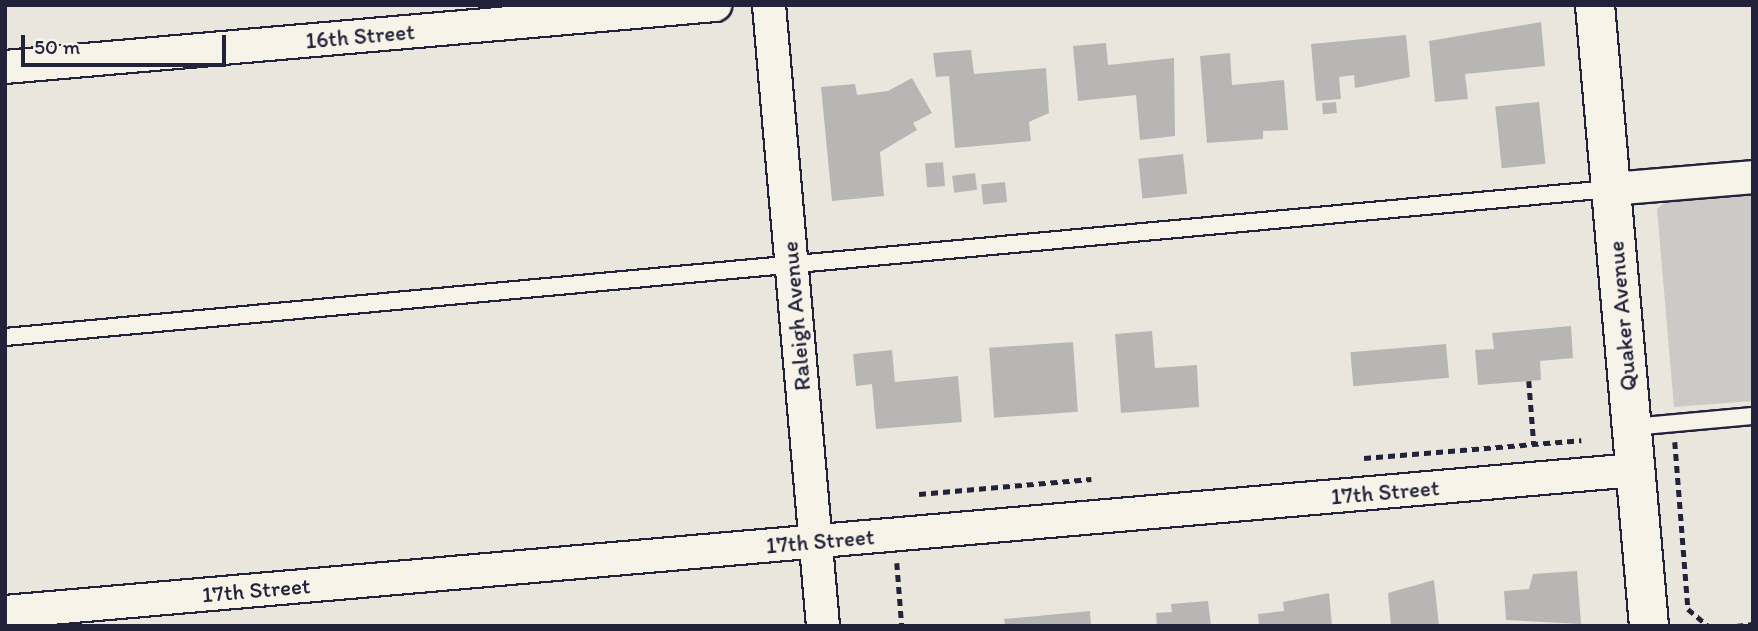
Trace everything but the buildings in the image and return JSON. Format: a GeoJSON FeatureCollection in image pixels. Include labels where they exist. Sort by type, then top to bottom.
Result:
{"type":"FeatureCollection","features":[{"type":"Feature","properties":{"kind":"main road","name":"Quaker Avenue"},"geometry":{"type":"LineString","coordinates":[[1595,5],[1649,626]]}},
{"type":"Feature","properties":{"kind":"street","name":"16th Street"},"geometry":{"type":"LineString","coordinates":[[5,67],[716,5]]}},
{"type":"Feature","properties":{"kind":"street","name":"Raleigh Avenue"},"geometry":{"type":"LineString","coordinates":[[769,5],[823,626]]}},
{"type":"Feature","properties":{"kind":"street"},"geometry":{"type":"LineString","coordinates":[[1611,189],[1753,177]]}},
{"type":"Feature","properties":{"kind":"street","name":"17th Street"},"geometry":{"type":"LineString","coordinates":[[5,612],[1636,470]]}},
{"type":"Feature","properties":{"kind":"lane"},"geometry":{"type":"LineString","coordinates":[[5,337],[792,269],[1611,189]]}},
{"type":"Feature","properties":{"kind":"lane"},"geometry":{"type":"LineString","coordinates":[[1632,427],[1753,416]]}},
{"type":"Feature","properties":{"kind":"path"},"geometry":{"type":"LineString","coordinates":[[1529,381],[1534,444]]}},
{"type":"Feature","properties":{"kind":"path"},"geometry":{"type":"LineString","coordinates":[[1674,431],[1688,609],[1708,626]]}},
{"type":"Feature","properties":{"kind":"path"},"geometry":{"type":"LineString","coordinates":[[1364,458],[1581,440]]}},
{"type":"Feature","properties":{"kind":"path"},"geometry":{"type":"LineString","coordinates":[[919,494],[1091,479]]}},
{"type":"Feature","properties":{"kind":"path"},"geometry":{"type":"LineString","coordinates":[[897,563],[902,626]]}},
{"type":"Feature","properties":{"kind":"path"},"geometry":{"type":"LineString","coordinates":[[1736,626],[1753,624]]}},
{"type":"Feature","properties":{"kind":"shaded area"},"geometry":{"type":"Polygon","coordinates":[[[1753,192],[1753,401],[1674,407],[1657,209],[1668,199],[1753,192]]]}}]}
